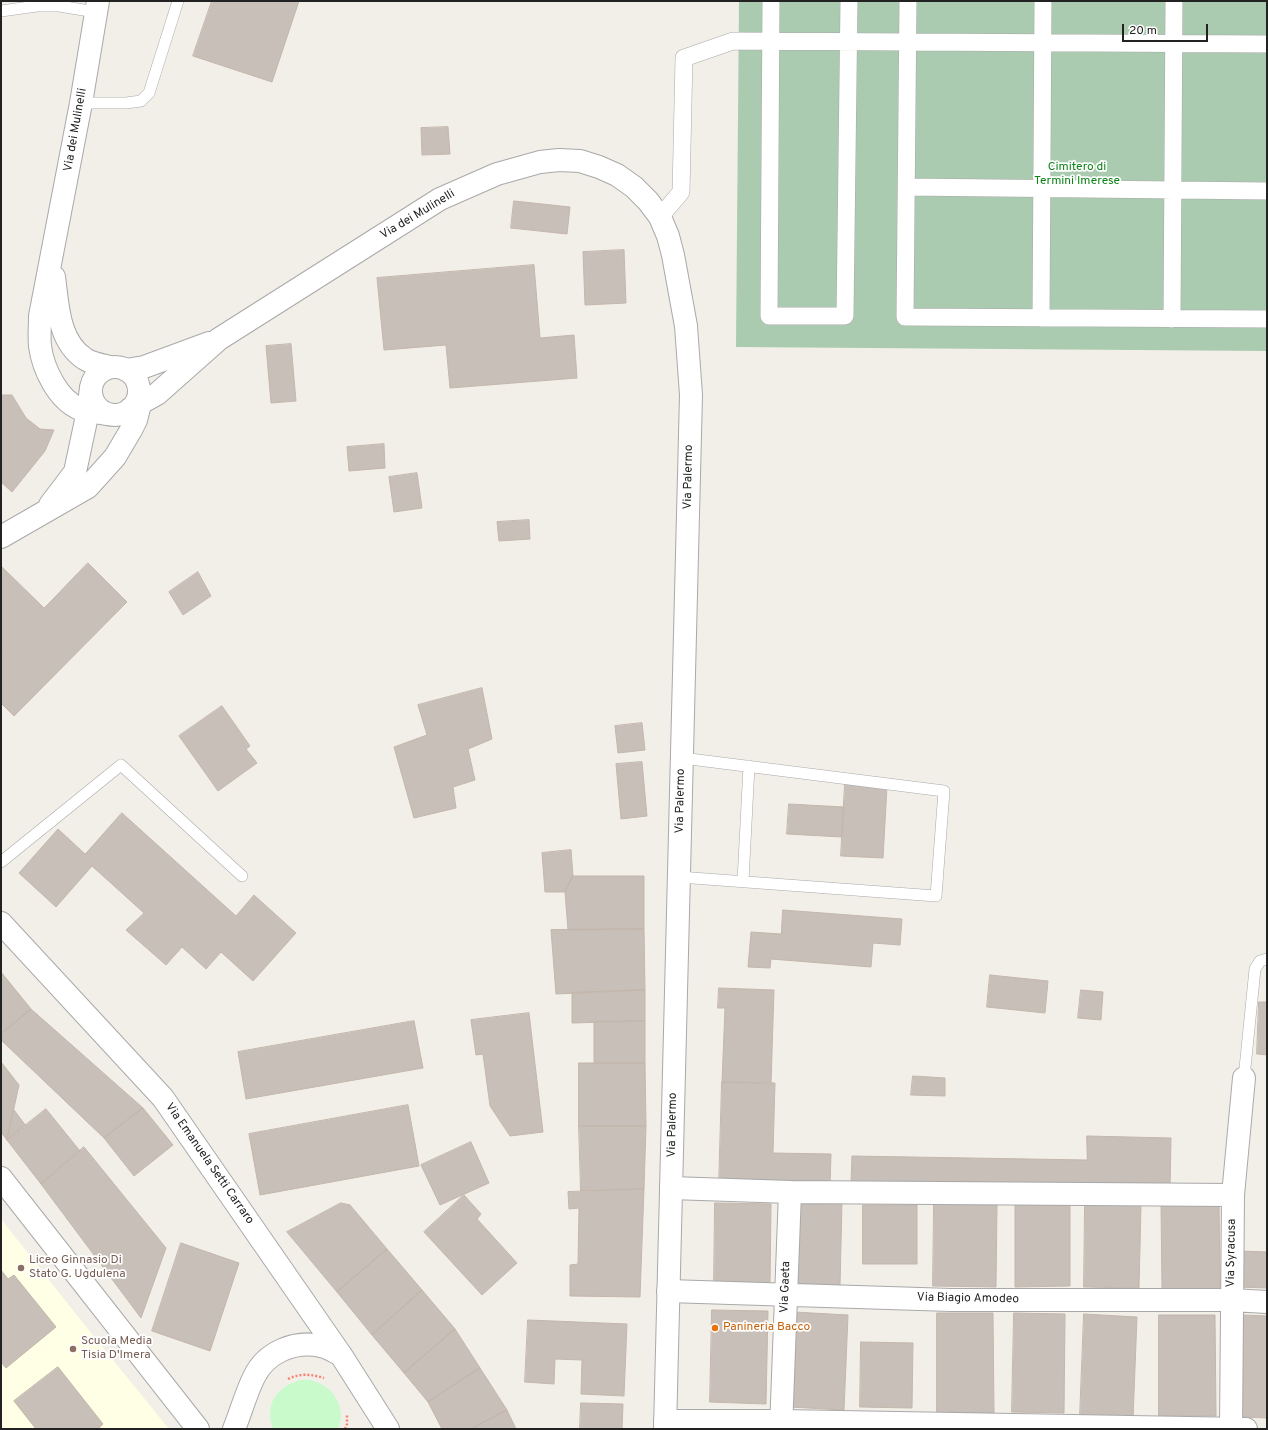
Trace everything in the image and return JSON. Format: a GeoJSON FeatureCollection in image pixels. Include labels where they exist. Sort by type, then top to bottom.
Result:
{"type":"FeatureCollection","features":[{"type":"Feature","properties":{"kind":"street"},"geometry":{"type":"LineString","coordinates":[[771,1],[769,316],[845,316],[849,1]]}},
{"type":"Feature","properties":{"kind":"street"},"geometry":{"type":"LineString","coordinates":[[908,1],[905,317],[1267,319]]}},
{"type":"Feature","properties":{"kind":"street"},"geometry":{"type":"LineString","coordinates":[[1041,318],[1043,1]]}},
{"type":"Feature","properties":{"kind":"street"},"geometry":{"type":"LineString","coordinates":[[1172,318],[1174,1]]}},
{"type":"Feature","properties":{"kind":"street","name":"Via dei Mulinelli"},"geometry":{"type":"LineString","coordinates":[[97,6],[81,103],[40,316],[40,347],[47,371],[59,392],[68,402],[79,408],[97,412]]}},
{"type":"Feature","properties":{"kind":"street"},"geometry":{"type":"LineString","coordinates":[[660,218],[681,192],[684,58],[733,41],[771,40],[1043,44],[1267,44]]}},
{"type":"Feature","properties":{"kind":"street","name":"Via dei Mulinelli"},"geometry":{"type":"LineString","coordinates":[[219,340],[440,199],[497,174],[540,162],[559,160],[599,166],[634,186]]}},
{"type":"Feature","properties":{"kind":"street","name":"Via Palermo"},"geometry":{"type":"LineString","coordinates":[[634,186],[648,201],[660,218],[668,236],[675,262],[686,326],[691,395],[665,1425]]}},
{"type":"Feature","properties":{"kind":"street"},"geometry":{"type":"LineString","coordinates":[[907,188],[1267,191]]}},
{"type":"Feature","properties":{"kind":"street"},"geometry":{"type":"LineString","coordinates":[[1,537],[88,487],[115,457],[136,420],[137,381],[132,374],[119,369],[95,364],[85,359],[76,352],[65,336],[59,318],[52,259]]}},
{"type":"Feature","properties":{"kind":"street"},"geometry":{"type":"LineString","coordinates":[[46,510],[75,472],[97,412],[91,388],[98,374],[105,369],[144,367],[219,340]]}},
{"type":"Feature","properties":{"kind":"street"},"geometry":{"type":"LineString","coordinates":[[97,412],[115,415],[123,414],[136,401],[157,394],[219,340]]}},
{"type":"Feature","properties":{"kind":"street","name":"Via Emanuela Setti Carraro"},"geometry":{"type":"LineString","coordinates":[[1,923],[163,1098],[341,1354],[388,1429]]}},
{"type":"Feature","properties":{"kind":"street","name":"Via Syracusa"},"geometry":{"type":"LineString","coordinates":[[1231,1429],[1233,1195],[1244,1078]]}},
{"type":"Feature","properties":{"kind":"street"},"geometry":{"type":"LineString","coordinates":[[1,1178],[77,1277],[198,1429]]}},
{"type":"Feature","properties":{"kind":"street"},"geometry":{"type":"LineString","coordinates":[[671,1188],[790,1192],[1233,1195]]}},
{"type":"Feature","properties":{"kind":"street","name":"Via Gaeta"},"geometry":{"type":"LineString","coordinates":[[781,1425],[790,1192]]}},
{"type":"Feature","properties":{"kind":"street","name":"Via Biagio Amodeo"},"geometry":{"type":"LineString","coordinates":[[668,1291],[951,1300],[1231,1300],[1267,1302]]}},
{"type":"Feature","properties":{"kind":"street"},"geometry":{"type":"LineString","coordinates":[[234,1429],[254,1376],[267,1360],[283,1349],[303,1344],[322,1346],[341,1354]]}},
{"type":"Feature","properties":{"kind":"street"},"geometry":{"type":"LineString","coordinates":[[665,1425],[1246,1429]]}},
{"type":"Feature","properties":{"kind":"lane"},"geometry":{"type":"LineString","coordinates":[[81,103],[126,104],[141,101],[149,93],[178,1]]}},
{"type":"Feature","properties":{"kind":"lane"},"geometry":{"type":"LineString","coordinates":[[1,11],[37,6],[97,6]]}},
{"type":"Feature","properties":{"kind":"lane"},"geometry":{"type":"LineString","coordinates":[[679,877],[936,896],[944,791],[682,758]]}},
{"type":"Feature","properties":{"kind":"lane"},"geometry":{"type":"LineString","coordinates":[[1,862],[121,765],[242,876]]}},
{"type":"Feature","properties":{"kind":"lane"},"geometry":{"type":"LineString","coordinates":[[743,881],[749,766]]}},
{"type":"Feature","properties":{"kind":"lane"},"geometry":{"type":"LineString","coordinates":[[1244,1078],[1255,969],[1260,961],[1267,959]]}},
{"type":"Feature","properties":{"kind":"path"},"geometry":{"type":"LineString","coordinates":[[283,1381],[296,1375],[310,1374],[323,1378],[329,1382]]}},
{"type":"Feature","properties":{"kind":"path"},"geometry":{"type":"LineString","coordinates":[[345,1429],[347,1424],[347,1410]]}},
{"type":"Feature","properties":{"kind":"shaded area","name":"Scuola Media Tisia D'Imera"},"geometry":{"type":"Polygon","coordinates":[[[1,1219],[79,1318],[169,1429],[1,1429],[1,1219]]]}},
{"type":"Feature","properties":{"kind":"green space","name":"Cimitero di Termini Imerese"},"geometry":{"type":"Polygon","coordinates":[[[739,1],[1267,1],[1267,351],[736,347],[739,1]]]}},
{"type":"Feature","properties":{"kind":"green space"},"geometry":{"type":"Polygon","coordinates":[[[300,1380],[310,1380],[320,1384],[333,1393],[340,1406],[341,1414],[338,1429],[273,1429],[270,1412],[274,1398],[285,1387],[300,1380]]]}},
{"type":"Feature","properties":{"kind":"building"},"geometry":{"type":"Polygon","coordinates":[[[212,1],[299,1],[272,82],[193,56],[212,1]]]}},
{"type":"Feature","properties":{"kind":"building"},"geometry":{"type":"Polygon","coordinates":[[[448,127],[450,154],[422,155],[421,128],[448,127]]]}},
{"type":"Feature","properties":{"kind":"building"},"geometry":{"type":"Polygon","coordinates":[[[514,201],[570,207],[567,234],[511,228],[514,201]]]}},
{"type":"Feature","properties":{"kind":"building"},"geometry":{"type":"Polygon","coordinates":[[[624,250],[626,303],[585,305],[583,252],[624,250]]]}},
{"type":"Feature","properties":{"kind":"building"},"geometry":{"type":"Polygon","coordinates":[[[534,265],[540,338],[574,335],[577,378],[450,388],[446,345],[384,350],[377,278],[534,265]]]}},
{"type":"Feature","properties":{"kind":"building"},"geometry":{"type":"Polygon","coordinates":[[[291,344],[296,401],[271,403],[266,346],[291,344]]]}},
{"type":"Feature","properties":{"kind":"building"},"geometry":{"type":"Polygon","coordinates":[[[1,395],[12,395],[26,418],[40,429],[54,430],[45,451],[12,492],[1,482],[1,395]]]}},
{"type":"Feature","properties":{"kind":"building"},"geometry":{"type":"Polygon","coordinates":[[[384,444],[385,468],[349,471],[347,447],[384,444]]]}},
{"type":"Feature","properties":{"kind":"building"},"geometry":{"type":"Polygon","coordinates":[[[417,473],[422,508],[394,512],[389,477],[417,473]]]}},
{"type":"Feature","properties":{"kind":"building"},"geometry":{"type":"Polygon","coordinates":[[[529,520],[530,539],[499,541],[497,522],[529,520]]]}},
{"type":"Feature","properties":{"kind":"building"},"geometry":{"type":"Polygon","coordinates":[[[88,563],[127,602],[14,716],[1,703],[1,655],[3,653],[1,652],[1,566],[44,608],[88,563]]]}},
{"type":"Feature","properties":{"kind":"building"},"geometry":{"type":"Polygon","coordinates":[[[198,572],[211,596],[183,615],[169,592],[198,572]]]}},
{"type":"Feature","properties":{"kind":"building"},"geometry":{"type":"Polygon","coordinates":[[[482,688],[492,739],[468,749],[475,780],[453,787],[456,808],[414,818],[394,747],[427,735],[418,705],[482,688]]]}},
{"type":"Feature","properties":{"kind":"building"},"geometry":{"type":"Polygon","coordinates":[[[222,706],[250,746],[246,749],[257,763],[218,791],[179,736],[222,706]]]}},
{"type":"Feature","properties":{"kind":"building"},"geometry":{"type":"Polygon","coordinates":[[[642,723],[645,750],[618,753],[615,726],[642,723]]]}},
{"type":"Feature","properties":{"kind":"building"},"geometry":{"type":"Polygon","coordinates":[[[642,762],[647,816],[621,819],[616,764],[642,762]]]}},
{"type":"Feature","properties":{"kind":"building"},"geometry":{"type":"Polygon","coordinates":[[[845,784],[887,787],[883,858],[841,856],[845,784]]]}},
{"type":"Feature","properties":{"kind":"building"},"geometry":{"type":"Polygon","coordinates":[[[789,804],[844,807],[842,837],[787,834],[789,804]]]}},
{"type":"Feature","properties":{"kind":"building"},"geometry":{"type":"Polygon","coordinates":[[[122,813],[236,916],[254,895],[296,933],[253,981],[221,952],[206,969],[182,947],[166,965],[126,930],[144,913],[92,866],[56,907],[19,873],[58,829],[85,854],[122,813]]]}},
{"type":"Feature","properties":{"kind":"building"},"geometry":{"type":"Polygon","coordinates":[[[571,850],[573,876],[565,892],[545,892],[542,853],[571,850]]]}},
{"type":"Feature","properties":{"kind":"building"},"geometry":{"type":"Polygon","coordinates":[[[573,876],[644,876],[644,929],[568,930],[565,892],[573,876]]]}},
{"type":"Feature","properties":{"kind":"building"},"geometry":{"type":"Polygon","coordinates":[[[783,910],[902,919],[900,945],[873,943],[871,967],[771,959],[770,968],[748,967],[751,932],[781,934],[783,910]]]}},
{"type":"Feature","properties":{"kind":"building"},"geometry":{"type":"Polygon","coordinates":[[[644,929],[645,990],[556,994],[551,930],[644,929]]]}},
{"type":"Feature","properties":{"kind":"building"},"geometry":{"type":"Polygon","coordinates":[[[1,972],[31,1009],[1,1034],[1,972]]]}},
{"type":"Feature","properties":{"kind":"building"},"geometry":{"type":"Polygon","coordinates":[[[990,975],[1048,981],[1045,1013],[987,1007],[990,975]]]}},
{"type":"Feature","properties":{"kind":"building"},"geometry":{"type":"Polygon","coordinates":[[[719,988],[774,990],[771,1084],[722,1082],[725,1008],[718,1008],[719,988]]]}},
{"type":"Feature","properties":{"kind":"building"},"geometry":{"type":"Polygon","coordinates":[[[645,990],[645,1021],[572,1023],[572,993],[645,990]]]}},
{"type":"Feature","properties":{"kind":"building"},"geometry":{"type":"Polygon","coordinates":[[[1081,990],[1103,992],[1101,1020],[1078,1018],[1081,990]]]}},
{"type":"Feature","properties":{"kind":"building"},"geometry":{"type":"Polygon","coordinates":[[[1259,1002],[1267,1002],[1267,1055],[1257,1054],[1259,1002]]]}},
{"type":"Feature","properties":{"kind":"building"},"geometry":{"type":"Polygon","coordinates":[[[31,1009],[143,1108],[104,1138],[1,1040],[1,1034],[31,1009]]]}},
{"type":"Feature","properties":{"kind":"building"},"geometry":{"type":"Polygon","coordinates":[[[529,1013],[543,1132],[510,1136],[490,1106],[483,1054],[476,1055],[471,1020],[529,1013]]]}},
{"type":"Feature","properties":{"kind":"building"},"geometry":{"type":"Polygon","coordinates":[[[414,1021],[423,1068],[246,1099],[238,1052],[414,1021]]]}},
{"type":"Feature","properties":{"kind":"building"},"geometry":{"type":"Polygon","coordinates":[[[645,1021],[645,1063],[594,1063],[594,1022],[645,1021]]]}},
{"type":"Feature","properties":{"kind":"building"},"geometry":{"type":"Polygon","coordinates":[[[1,1062],[19,1085],[7,1140],[1,1132],[1,1062]]]}},
{"type":"Feature","properties":{"kind":"building"},"geometry":{"type":"Polygon","coordinates":[[[579,1063],[645,1063],[646,1126],[579,1126],[579,1063]]]}},
{"type":"Feature","properties":{"kind":"building"},"geometry":{"type":"Polygon","coordinates":[[[913,1076],[945,1078],[945,1096],[911,1095],[913,1076]]]}},
{"type":"Feature","properties":{"kind":"building"},"geometry":{"type":"Polygon","coordinates":[[[722,1082],[775,1083],[773,1153],[831,1154],[830,1187],[719,1185],[722,1082]]]}},
{"type":"Feature","properties":{"kind":"building"},"geometry":{"type":"Polygon","coordinates":[[[408,1105],[419,1166],[260,1195],[249,1134],[408,1105]]]}},
{"type":"Feature","properties":{"kind":"building"},"geometry":{"type":"Polygon","coordinates":[[[143,1108],[173,1145],[134,1176],[104,1138],[143,1108]]]}},
{"type":"Feature","properties":{"kind":"building"},"geometry":{"type":"Polygon","coordinates":[[[46,1109],[80,1151],[41,1184],[7,1140],[46,1109]]]}},
{"type":"Feature","properties":{"kind":"building"},"geometry":{"type":"Polygon","coordinates":[[[14,1110],[26,1126],[7,1140],[14,1110]]]}},
{"type":"Feature","properties":{"kind":"building"},"geometry":{"type":"Polygon","coordinates":[[[579,1126],[646,1126],[644,1189],[581,1191],[579,1126]]]}},
{"type":"Feature","properties":{"kind":"building"},"geometry":{"type":"Polygon","coordinates":[[[1087,1136],[1171,1138],[1170,1190],[851,1183],[852,1156],[1087,1160],[1087,1136]]]}},
{"type":"Feature","properties":{"kind":"building"},"geometry":{"type":"Polygon","coordinates":[[[471,1142],[489,1183],[440,1205],[421,1165],[471,1142]]]}},
{"type":"Feature","properties":{"kind":"building"},"geometry":{"type":"Polygon","coordinates":[[[84,1147],[166,1248],[141,1318],[41,1184],[84,1147]]]}},
{"type":"Feature","properties":{"kind":"building"},"geometry":{"type":"Polygon","coordinates":[[[644,1189],[640,1297],[570,1296],[570,1265],[578,1264],[579,1208],[569,1209],[568,1192],[644,1189]]]}},
{"type":"Feature","properties":{"kind":"building"},"geometry":{"type":"Polygon","coordinates":[[[464,1195],[481,1214],[477,1219],[517,1263],[482,1295],[424,1232],[464,1195]]]}},
{"type":"Feature","properties":{"kind":"building"},"geometry":{"type":"Polygon","coordinates":[[[794,1200],[842,1201],[840,1286],[791,1284],[794,1200]]]}},
{"type":"Feature","properties":{"kind":"building"},"geometry":{"type":"Polygon","coordinates":[[[1219,1201],[1220,1289],[1162,1289],[1161,1202],[1219,1201]]]}},
{"type":"Feature","properties":{"kind":"building"},"geometry":{"type":"Polygon","coordinates":[[[341,1203],[350,1205],[387,1249],[337,1292],[287,1232],[341,1203]]]}},
{"type":"Feature","properties":{"kind":"building"},"geometry":{"type":"Polygon","coordinates":[[[715,1203],[771,1204],[770,1285],[714,1284],[715,1203]]]}},
{"type":"Feature","properties":{"kind":"building"},"geometry":{"type":"Polygon","coordinates":[[[934,1204],[997,1205],[996,1287],[933,1286],[934,1204]]]}},
{"type":"Feature","properties":{"kind":"building"},"geometry":{"type":"Polygon","coordinates":[[[1070,1204],[1070,1286],[1015,1287],[1015,1205],[1070,1204]]]}},
{"type":"Feature","properties":{"kind":"building"},"geometry":{"type":"Polygon","coordinates":[[[1085,1204],[1141,1205],[1139,1288],[1084,1287],[1085,1204]]]}},
{"type":"Feature","properties":{"kind":"building"},"geometry":{"type":"Polygon","coordinates":[[[863,1205],[917,1205],[917,1264],[863,1264],[863,1205]]]}},
{"type":"Feature","properties":{"kind":"building"},"geometry":{"type":"Polygon","coordinates":[[[181,1243],[239,1263],[210,1351],[152,1331],[181,1243]]]}},
{"type":"Feature","properties":{"kind":"building"},"geometry":{"type":"Polygon","coordinates":[[[387,1249],[422,1290],[372,1335],[337,1292],[387,1249]]]}},
{"type":"Feature","properties":{"kind":"building"},"geometry":{"type":"Polygon","coordinates":[[[1240,1251],[1267,1252],[1267,1288],[1240,1287],[1240,1251]]]}},
{"type":"Feature","properties":{"kind":"building"},"geometry":{"type":"Polygon","coordinates":[[[1,1270],[8,1279],[14,1275],[56,1327],[6,1368],[1,1362],[1,1270]]]}},
{"type":"Feature","properties":{"kind":"building"},"geometry":{"type":"Polygon","coordinates":[[[422,1290],[455,1329],[404,1373],[372,1335],[422,1290]]]}},
{"type":"Feature","properties":{"kind":"building"},"geometry":{"type":"Polygon","coordinates":[[[712,1310],[768,1311],[766,1404],[710,1402],[712,1310]]]}},
{"type":"Feature","properties":{"kind":"building"},"geometry":{"type":"Polygon","coordinates":[[[794,1312],[848,1315],[844,1410],[789,1407],[794,1312]]]}},
{"type":"Feature","properties":{"kind":"building"},"geometry":{"type":"Polygon","coordinates":[[[937,1313],[993,1313],[994,1413],[937,1413],[937,1313]]]}},
{"type":"Feature","properties":{"kind":"building"},"geometry":{"type":"Polygon","coordinates":[[[1014,1313],[1065,1314],[1064,1413],[1012,1412],[1014,1313]]]}},
{"type":"Feature","properties":{"kind":"building"},"geometry":{"type":"Polygon","coordinates":[[[1084,1314],[1137,1317],[1133,1419],[1080,1417],[1084,1314]]]}},
{"type":"Feature","properties":{"kind":"building"},"geometry":{"type":"Polygon","coordinates":[[[1159,1315],[1215,1315],[1216,1416],[1159,1416],[1159,1315]]]}},
{"type":"Feature","properties":{"kind":"building"},"geometry":{"type":"Polygon","coordinates":[[[1242,1315],[1267,1316],[1267,1418],[1242,1417],[1242,1315]]]}},
{"type":"Feature","properties":{"kind":"building"},"geometry":{"type":"Polygon","coordinates":[[[528,1320],[627,1324],[624,1396],[581,1394],[582,1360],[555,1359],[554,1384],[525,1382],[528,1320]]]}},
{"type":"Feature","properties":{"kind":"building"},"geometry":{"type":"Polygon","coordinates":[[[455,1329],[480,1368],[428,1402],[404,1373],[455,1329]]]}},
{"type":"Feature","properties":{"kind":"building"},"geometry":{"type":"Polygon","coordinates":[[[861,1342],[913,1343],[912,1408],[860,1407],[861,1342]]]}},
{"type":"Feature","properties":{"kind":"building"},"geometry":{"type":"Polygon","coordinates":[[[58,1367],[103,1424],[98,1429],[36,1429],[14,1401],[58,1367]]]}},
{"type":"Feature","properties":{"kind":"building"},"geometry":{"type":"Polygon","coordinates":[[[480,1368],[507,1410],[471,1429],[442,1429],[428,1402],[480,1368]]]}},
{"type":"Feature","properties":{"kind":"building"},"geometry":{"type":"Polygon","coordinates":[[[581,1403],[623,1404],[622,1429],[580,1429],[581,1403]]]}},
{"type":"Feature","properties":{"kind":"building"},"geometry":{"type":"Polygon","coordinates":[[[507,1410],[516,1429],[471,1429],[507,1410]]]}},
{"type":"Feature","properties":{"kind":"place","name":"Liceo Ginnasio Di Stato G. Ugdulena"},"geometry":{"type":"Point","coordinates":[21,1268]}},
{"type":"Feature","properties":{"kind":"place","name":"Panineria Bacco"},"geometry":{"type":"Point","coordinates":[715,1328]}},
{"type":"Feature","properties":{"kind":"place","name":"Scuola Media Tisia D'Imera"},"geometry":{"type":"Point","coordinates":[73,1349]}}]}
